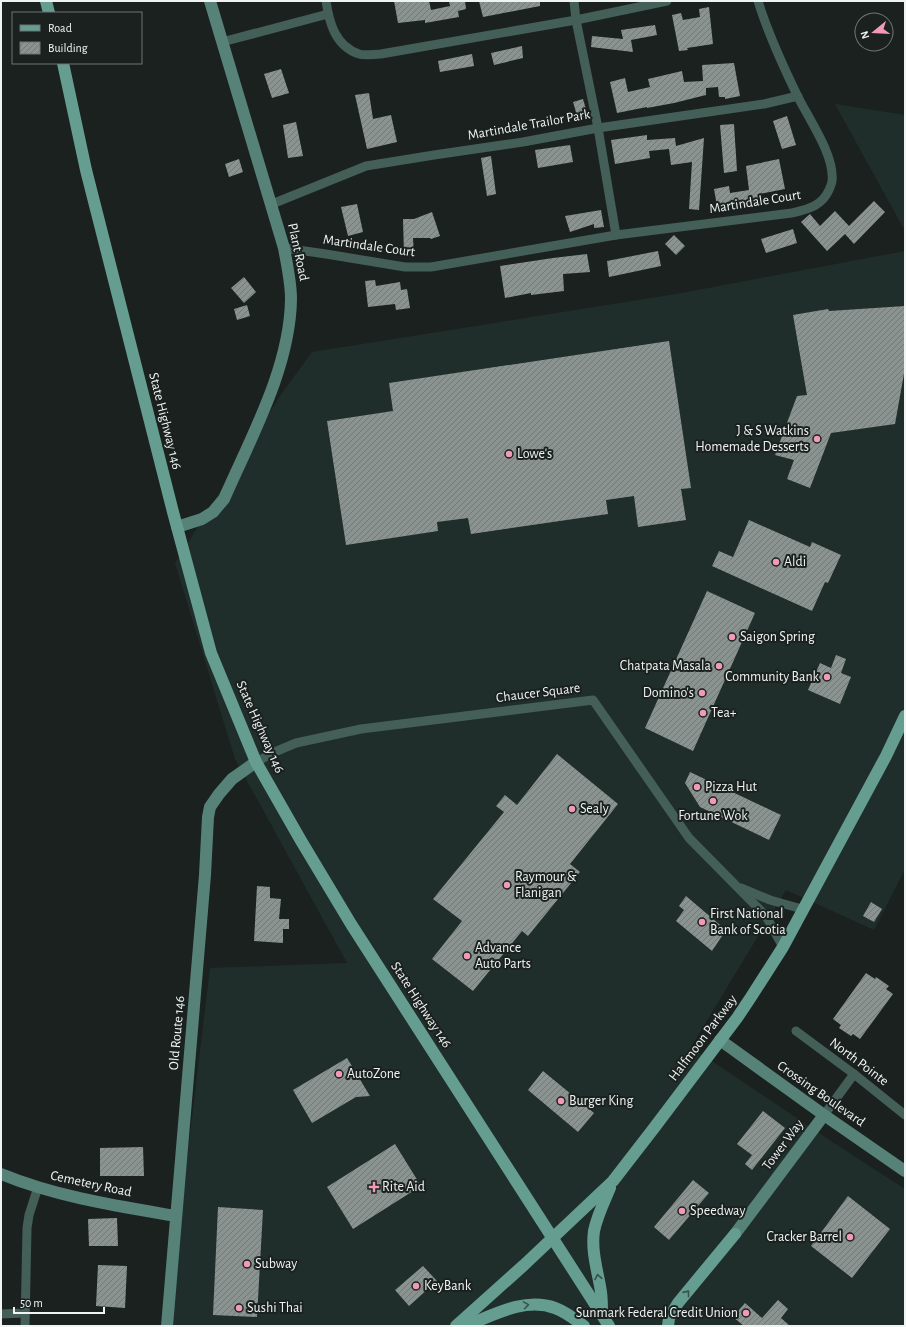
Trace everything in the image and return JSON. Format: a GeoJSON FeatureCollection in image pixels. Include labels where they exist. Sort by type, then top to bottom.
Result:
{"type":"FeatureCollection","features":[{"type":"Feature","properties":{"kind":"main road"},"geometry":{"type":"LineString","coordinates":[[46,1],[49,12]]}},
{"type":"Feature","properties":{"kind":"main road","name":"State Highway 146"},"geometry":{"type":"LineString","coordinates":[[63,64],[86,170],[177,527],[212,653],[256,762],[351,924],[609,1326]]}},
{"type":"Feature","properties":{"kind":"main road","name":"Halfmoon Parkway"},"geometry":{"type":"LineString","coordinates":[[456,1326],[591,1203],[613,1181],[752,997],[783,947],[802,909],[886,756],[905,716]]}},
{"type":"Feature","properties":{"kind":"main road"},"geometry":{"type":"LineString","coordinates":[[602,1315],[601,1293],[594,1252],[594,1230],[613,1181]]}},
{"type":"Feature","properties":{"kind":"main road"},"geometry":{"type":"LineString","coordinates":[[668,1326],[669,1318],[678,1304],[735,1234]]}},
{"type":"Feature","properties":{"kind":"main road"},"geometry":{"type":"LineString","coordinates":[[466,1326],[529,1304],[555,1308],[567,1314],[584,1326]]}},
{"type":"Feature","properties":{"kind":"street","name":"Plant Road"},"geometry":{"type":"LineString","coordinates":[[177,527],[202,519],[213,512],[224,499],[267,400],[283,355],[289,326],[291,298],[290,276],[272,204],[210,1]]}},
{"type":"Feature","properties":{"kind":"street"},"geometry":{"type":"LineString","coordinates":[[326,1],[333,31],[343,45],[359,54],[381,54],[576,20],[667,1]]}},
{"type":"Feature","properties":{"kind":"street"},"geometry":{"type":"LineString","coordinates":[[574,1],[576,20],[598,128],[616,235]]}},
{"type":"Feature","properties":{"kind":"street","name":"Martindale Court"},"geometry":{"type":"LineString","coordinates":[[284,248],[404,267],[431,267],[616,235],[792,213],[808,209],[819,203],[826,196],[832,183],[832,171],[828,155],[766,28],[758,1]]}},
{"type":"Feature","properties":{"kind":"street"},"geometry":{"type":"LineString","coordinates":[[222,42],[328,14]]}},
{"type":"Feature","properties":{"kind":"street","name":"Martindale Trailor Park"},"geometry":{"type":"LineString","coordinates":[[272,204],[366,166],[434,154],[523,142],[598,128],[764,104],[798,96]]}},
{"type":"Feature","properties":{"kind":"street","name":"Chaucer Square"},"geometry":{"type":"LineString","coordinates":[[256,762],[296,743],[361,729],[593,700],[689,838],[766,916],[783,947]]}},
{"type":"Feature","properties":{"kind":"street","name":"Old Route 146"},"geometry":{"type":"LineString","coordinates":[[167,1326],[205,875],[208,817],[210,807],[232,779],[256,762]]}},
{"type":"Feature","properties":{"kind":"street","name":"Chaucer Square"},"geometry":{"type":"LineString","coordinates":[[738,887],[770,900],[802,909]]}},
{"type":"Feature","properties":{"kind":"street","name":"North Pointe"},"geometry":{"type":"LineString","coordinates":[[796,1031],[854,1074],[905,1115]]}},
{"type":"Feature","properties":{"kind":"street","name":"Crossing Boulevard"},"geometry":{"type":"LineString","coordinates":[[720,1040],[824,1115],[905,1170]]}},
{"type":"Feature","properties":{"kind":"street","name":"Tower Way"},"geometry":{"type":"LineString","coordinates":[[735,1234],[854,1074]]}},
{"type":"Feature","properties":{"kind":"street","name":"Cemetery Road"},"geometry":{"type":"LineString","coordinates":[[1,1174],[38,1188],[77,1198],[176,1216]]}},
{"type":"Feature","properties":{"kind":"street"},"geometry":{"type":"LineString","coordinates":[[25,1326],[27,1228],[29,1215],[38,1188]]}},
{"type":"Feature","properties":{"kind":"street"},"geometry":{"type":"LineString","coordinates":[[1,1314],[25,1313]]}},
{"type":"Feature","properties":{"kind":"shaded area"},"geometry":{"type":"Polygon","coordinates":[[[835,104],[905,115],[905,231],[835,104]]]}},
{"type":"Feature","properties":{"kind":"shaded area"},"geometry":{"type":"Polygon","coordinates":[[[905,251],[905,869],[874,930],[786,890],[691,1047],[905,1189],[905,1326],[171,1326],[180,1217],[210,968],[347,963],[235,759],[175,563],[282,393],[312,352],[676,294],[905,251]]]}},
{"type":"Feature","properties":{"kind":"building"},"geometry":{"type":"Polygon","coordinates":[[[394,1],[429,1],[431,10],[450,6],[449,1],[465,1],[466,9],[458,11],[459,17],[425,23],[425,20],[398,23],[394,1]]]}},
{"type":"Feature","properties":{"kind":"building"},"geometry":{"type":"Polygon","coordinates":[[[479,1],[540,1],[540,6],[483,17],[479,1]]]}},
{"type":"Feature","properties":{"kind":"building"},"geometry":{"type":"Polygon","coordinates":[[[709,7],[713,44],[687,48],[688,50],[679,51],[672,15],[681,13],[683,20],[700,17],[699,9],[709,7]]]}},
{"type":"Feature","properties":{"kind":"building"},"geometry":{"type":"Polygon","coordinates":[[[655,25],[657,35],[631,40],[633,52],[591,47],[592,36],[623,39],[621,30],[655,25]]]}},
{"type":"Feature","properties":{"kind":"building"},"geometry":{"type":"Polygon","coordinates":[[[522,46],[523,58],[494,65],[491,53],[522,46]]]}},
{"type":"Feature","properties":{"kind":"building"},"geometry":{"type":"Polygon","coordinates":[[[472,54],[474,66],[440,72],[438,61],[472,54]]]}},
{"type":"Feature","properties":{"kind":"building"},"geometry":{"type":"Polygon","coordinates":[[[734,63],[740,96],[725,99],[725,97],[719,97],[718,87],[706,88],[706,95],[674,103],[617,113],[610,82],[625,78],[628,92],[650,87],[648,79],[682,71],[684,82],[703,81],[702,65],[734,63]]]}},
{"type":"Feature","properties":{"kind":"building"},"geometry":{"type":"Polygon","coordinates":[[[281,69],[289,93],[272,98],[264,74],[281,69]]]}},
{"type":"Feature","properties":{"kind":"building"},"geometry":{"type":"Polygon","coordinates":[[[369,93],[373,119],[391,115],[397,142],[367,149],[355,95],[369,93]]]}},
{"type":"Feature","properties":{"kind":"building"},"geometry":{"type":"Polygon","coordinates":[[[583,99],[588,116],[578,119],[573,102],[583,99]]]}},
{"type":"Feature","properties":{"kind":"building"},"geometry":{"type":"Polygon","coordinates":[[[787,116],[796,145],[782,149],[773,121],[787,116]]]}},
{"type":"Feature","properties":{"kind":"building"},"geometry":{"type":"Polygon","coordinates":[[[296,122],[303,156],[288,158],[283,125],[296,122]]]}},
{"type":"Feature","properties":{"kind":"building"},"geometry":{"type":"Polygon","coordinates":[[[734,124],[737,171],[724,173],[720,125],[734,124]]]}},
{"type":"Feature","properties":{"kind":"building"},"geometry":{"type":"Polygon","coordinates":[[[647,135],[647,140],[675,138],[676,146],[704,138],[699,210],[689,209],[692,162],[671,165],[669,149],[649,151],[650,158],[615,164],[611,140],[647,135]]]}},
{"type":"Feature","properties":{"kind":"building"},"geometry":{"type":"Polygon","coordinates":[[[570,145],[573,162],[538,168],[535,150],[570,145]]]}},
{"type":"Feature","properties":{"kind":"building"},"geometry":{"type":"Polygon","coordinates":[[[491,156],[496,194],[487,196],[481,158],[491,156]]]}},
{"type":"Feature","properties":{"kind":"building"},"geometry":{"type":"Polygon","coordinates":[[[239,159],[243,172],[229,177],[225,164],[239,159]]]}},
{"type":"Feature","properties":{"kind":"building"},"geometry":{"type":"Polygon","coordinates":[[[779,159],[785,189],[759,194],[760,200],[742,201],[717,206],[714,189],[729,186],[730,193],[749,190],[746,166],[779,159]]]}},
{"type":"Feature","properties":{"kind":"building"},"geometry":{"type":"Polygon","coordinates":[[[874,201],[885,212],[854,244],[845,234],[827,251],[801,222],[810,214],[820,226],[835,211],[849,226],[874,201]]]}},
{"type":"Feature","properties":{"kind":"building"},"geometry":{"type":"Polygon","coordinates":[[[357,204],[363,232],[348,236],[341,207],[357,204]]]}},
{"type":"Feature","properties":{"kind":"building"},"geometry":{"type":"Polygon","coordinates":[[[601,210],[604,227],[594,228],[594,224],[570,232],[565,216],[601,210]]]}},
{"type":"Feature","properties":{"kind":"building"},"geometry":{"type":"Polygon","coordinates":[[[432,212],[440,236],[431,239],[413,238],[414,255],[404,255],[403,219],[414,219],[432,212]]]}},
{"type":"Feature","properties":{"kind":"building"},"geometry":{"type":"Polygon","coordinates":[[[793,229],[797,243],[766,253],[761,239],[793,229]]]}},
{"type":"Feature","properties":{"kind":"building"},"geometry":{"type":"Polygon","coordinates":[[[674,235],[685,246],[676,255],[665,244],[674,235]]]}},
{"type":"Feature","properties":{"kind":"building"},"geometry":{"type":"Polygon","coordinates":[[[658,251],[661,266],[609,277],[607,261],[658,251]]]}},
{"type":"Feature","properties":{"kind":"building"},"geometry":{"type":"Polygon","coordinates":[[[587,254],[590,272],[563,274],[564,291],[531,295],[531,293],[505,298],[500,266],[587,254]]]}},
{"type":"Feature","properties":{"kind":"building"},"geometry":{"type":"Polygon","coordinates":[[[244,277],[256,292],[244,303],[231,288],[244,277]]]}},
{"type":"Feature","properties":{"kind":"building"},"geometry":{"type":"Polygon","coordinates":[[[375,280],[376,286],[400,282],[401,290],[407,289],[410,308],[396,310],[395,304],[368,307],[365,281],[375,280]]]}},
{"type":"Feature","properties":{"kind":"building"},"geometry":{"type":"Polygon","coordinates":[[[247,305],[250,316],[237,320],[234,309],[247,305]]]}},
{"type":"Feature","properties":{"kind":"building"},"geometry":{"type":"Polygon","coordinates":[[[905,306],[905,368],[895,424],[831,433],[810,488],[787,479],[794,460],[775,455],[797,396],[807,395],[793,315],[828,309],[829,311],[905,306]]]}},
{"type":"Feature","properties":{"kind":"building","name":"Lowe's"},"geometry":{"type":"Polygon","coordinates":[[[669,341],[691,488],[681,489],[686,520],[638,527],[634,496],[606,500],[608,514],[471,534],[468,518],[437,522],[438,531],[346,545],[327,421],[393,411],[389,383],[669,341]]]}},
{"type":"Feature","properties":{"kind":"building","name":"Aldi"},"geometry":{"type":"Polygon","coordinates":[[[749,520],[810,547],[812,542],[841,555],[828,583],[825,582],[812,611],[712,566],[719,551],[733,557],[749,520]]]}},
{"type":"Feature","properties":{"kind":"building"},"geometry":{"type":"Polygon","coordinates":[[[707,591],[755,613],[693,751],[645,728],[707,591]]]}},
{"type":"Feature","properties":{"kind":"building"},"geometry":{"type":"Polygon","coordinates":[[[836,655],[846,659],[841,673],[851,677],[840,704],[808,690],[820,663],[831,668],[836,655]]]}},
{"type":"Feature","properties":{"kind":"building"},"geometry":{"type":"Polygon","coordinates":[[[557,754],[618,804],[570,864],[580,872],[528,936],[522,931],[473,991],[432,959],[462,921],[433,899],[504,812],[496,806],[505,795],[517,805],[557,754]]]}},
{"type":"Feature","properties":{"kind":"building"},"geometry":{"type":"Polygon","coordinates":[[[690,772],[781,815],[769,840],[700,807],[685,783],[690,772]]]}},
{"type":"Feature","properties":{"kind":"building"},"geometry":{"type":"Polygon","coordinates":[[[257,886],[270,887],[270,898],[281,899],[279,919],[289,919],[289,929],[283,929],[283,943],[254,941],[257,886]]]}},
{"type":"Feature","properties":{"kind":"building"},"geometry":{"type":"Polygon","coordinates":[[[686,896],[726,930],[712,951],[676,921],[684,910],[679,906],[686,896]]]}},
{"type":"Feature","properties":{"kind":"building"},"geometry":{"type":"Polygon","coordinates":[[[871,902],[882,909],[874,922],[863,916],[871,902]]]}},
{"type":"Feature","properties":{"kind":"building"},"geometry":{"type":"Polygon","coordinates":[[[866,973],[875,979],[876,977],[889,986],[886,989],[893,994],[860,1039],[853,1034],[851,1036],[839,1028],[841,1025],[833,1019],[866,973]]]}},
{"type":"Feature","properties":{"kind":"building","name":"AutoZone"},"geometry":{"type":"Polygon","coordinates":[[[347,1058],[370,1096],[356,1097],[312,1123],[293,1090],[347,1058]]]}},
{"type":"Feature","properties":{"kind":"building","name":"Burger King"},"geometry":{"type":"Polygon","coordinates":[[[543,1071],[594,1113],[578,1132],[528,1090],[543,1071]]]}},
{"type":"Feature","properties":{"kind":"building"},"geometry":{"type":"Polygon","coordinates":[[[763,1111],[785,1128],[752,1170],[745,1164],[752,1155],[737,1144],[763,1111]]]}},
{"type":"Feature","properties":{"kind":"building","name":"Rite Aid"},"geometry":{"type":"Polygon","coordinates":[[[395,1144],[421,1186],[353,1229],[327,1187],[395,1144]]]}},
{"type":"Feature","properties":{"kind":"building"},"geometry":{"type":"Polygon","coordinates":[[[143,1147],[144,1176],[100,1176],[100,1148],[143,1147]]]}},
{"type":"Feature","properties":{"kind":"building"},"geometry":{"type":"Polygon","coordinates":[[[693,1180],[709,1193],[669,1240],[654,1227],[693,1180]]]}},
{"type":"Feature","properties":{"kind":"building","name":"Cracker Barrel"},"geometry":{"type":"Polygon","coordinates":[[[848,1196],[890,1229],[852,1278],[811,1246],[848,1196]]]}},
{"type":"Feature","properties":{"kind":"building"},"geometry":{"type":"Polygon","coordinates":[[[218,1207],[263,1210],[257,1317],[213,1315],[218,1207]]]}},
{"type":"Feature","properties":{"kind":"building"},"geometry":{"type":"Polygon","coordinates":[[[117,1218],[118,1246],[89,1246],[88,1219],[117,1218]]]}},
{"type":"Feature","properties":{"kind":"building"},"geometry":{"type":"Polygon","coordinates":[[[98,1265],[127,1266],[125,1308],[96,1306],[98,1265]]]}},
{"type":"Feature","properties":{"kind":"building","name":"KeyBank"},"geometry":{"type":"Polygon","coordinates":[[[423,1266],[437,1281],[409,1306],[395,1290],[423,1266]]]}},
{"type":"Feature","properties":{"kind":"building","name":"Sunmark Federal Credit Union"},"geometry":{"type":"Polygon","coordinates":[[[778,1300],[788,1309],[781,1318],[790,1326],[744,1326],[733,1317],[745,1303],[762,1318],[778,1300]]]}},
{"type":"Feature","properties":{"kind":"place","name":"J & S Watkins Homemade Desserts"},"geometry":{"type":"Point","coordinates":[817,439]}},
{"type":"Feature","properties":{"kind":"place","name":"Lowe's"},"geometry":{"type":"Point","coordinates":[509,454]}},
{"type":"Feature","properties":{"kind":"place","name":"Aldi"},"geometry":{"type":"Point","coordinates":[776,562]}},
{"type":"Feature","properties":{"kind":"place","name":"Saigon Spring"},"geometry":{"type":"Point","coordinates":[732,637]}},
{"type":"Feature","properties":{"kind":"place","name":"Chatpata Masala"},"geometry":{"type":"Point","coordinates":[719,666]}},
{"type":"Feature","properties":{"kind":"place","name":"Community Bank"},"geometry":{"type":"Point","coordinates":[827,677]}},
{"type":"Feature","properties":{"kind":"place","name":"Domino's"},"geometry":{"type":"Point","coordinates":[702,693]}},
{"type":"Feature","properties":{"kind":"place","name":"Tea+"},"geometry":{"type":"Point","coordinates":[703,713]}},
{"type":"Feature","properties":{"kind":"place","name":"Pizza Hut"},"geometry":{"type":"Point","coordinates":[697,787]}},
{"type":"Feature","properties":{"kind":"place","name":"Fortune Wok"},"geometry":{"type":"Point","coordinates":[713,801]}},
{"type":"Feature","properties":{"kind":"place","name":"Sealy"},"geometry":{"type":"Point","coordinates":[572,809]}},
{"type":"Feature","properties":{"kind":"place","name":"Raymour & Flanigan"},"geometry":{"type":"Point","coordinates":[507,885]}},
{"type":"Feature","properties":{"kind":"place","name":"First National Bank of Scotia"},"geometry":{"type":"Point","coordinates":[702,922]}},
{"type":"Feature","properties":{"kind":"place","name":"Advance Auto Parts"},"geometry":{"type":"Point","coordinates":[467,956]}},
{"type":"Feature","properties":{"kind":"place","name":"AutoZone"},"geometry":{"type":"Point","coordinates":[339,1074]}},
{"type":"Feature","properties":{"kind":"place","name":"Burger King"},"geometry":{"type":"Point","coordinates":[561,1101]}},
{"type":"Feature","properties":{"kind":"place","name":"Rite Aid"},"geometry":{"type":"Point","coordinates":[374,1187]}},
{"type":"Feature","properties":{"kind":"place","name":"Speedway"},"geometry":{"type":"Point","coordinates":[682,1211]}},
{"type":"Feature","properties":{"kind":"place","name":"Cracker Barrel"},"geometry":{"type":"Point","coordinates":[850,1237]}},
{"type":"Feature","properties":{"kind":"place","name":"Subway"},"geometry":{"type":"Point","coordinates":[247,1264]}},
{"type":"Feature","properties":{"kind":"place","name":"KeyBank"},"geometry":{"type":"Point","coordinates":[416,1286]}},
{"type":"Feature","properties":{"kind":"place","name":"Sushi Thai"},"geometry":{"type":"Point","coordinates":[239,1308]}},
{"type":"Feature","properties":{"kind":"place","name":"Sunmark Federal Credit Union"},"geometry":{"type":"Point","coordinates":[746,1313]}}]}
